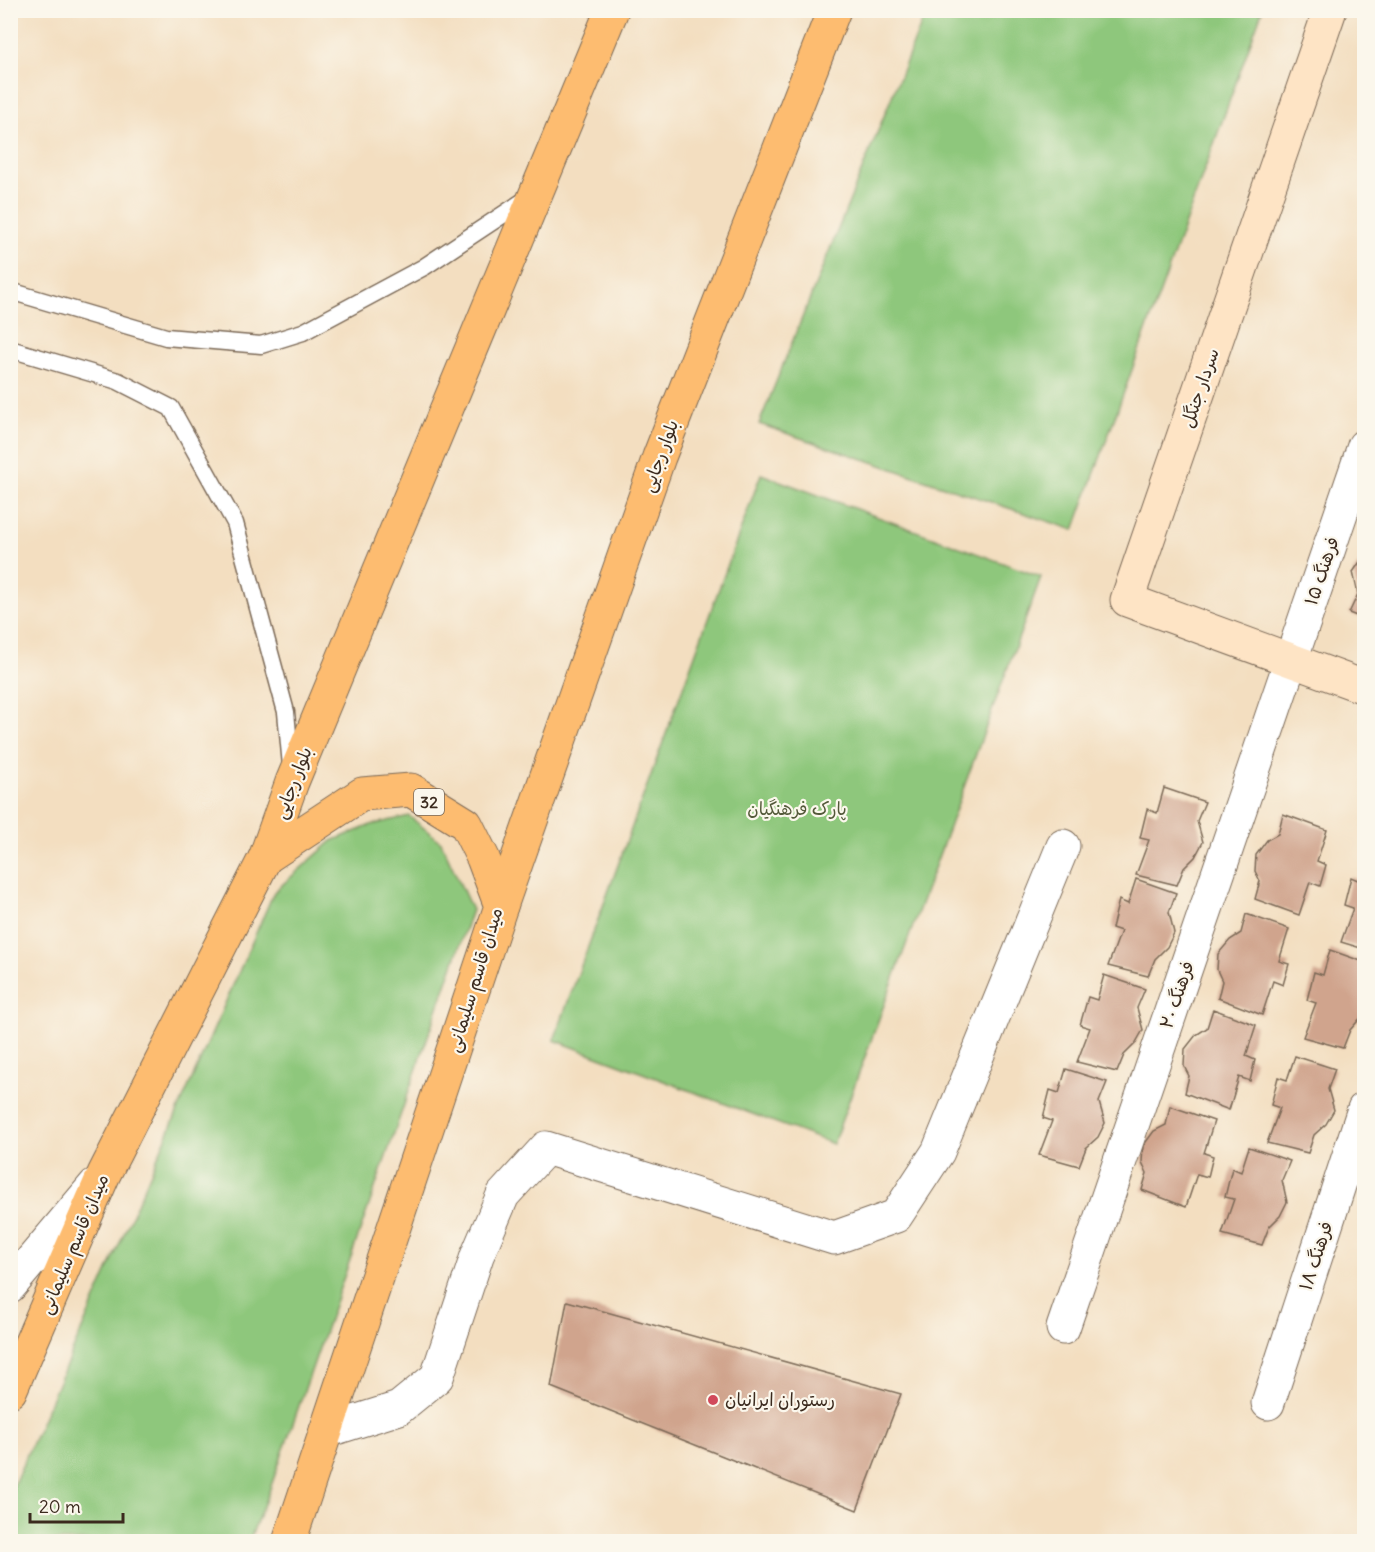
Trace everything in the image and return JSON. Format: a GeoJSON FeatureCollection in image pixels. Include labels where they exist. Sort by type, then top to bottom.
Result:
{"type":"FeatureCollection","features":[{"type":"Feature","properties":{"kind":"highway","name":"بلوار رجایی"},"geometry":{"type":"LineString","coordinates":[[265,858],[292,782],[612,10]]}},
{"type":"Feature","properties":{"kind":"highway","name":"بلوار رجایی"},"geometry":{"type":"LineString","coordinates":[[501,906],[659,457],[834,10]]}},
{"type":"Feature","properties":{"kind":"highway","name":"میدان قاسم سلیمانی"},"geometry":{"type":"LineString","coordinates":[[10,1391],[104,1174],[265,858],[362,794],[411,790],[466,824],[483,858],[501,906],[289,1542]]}},
{"type":"Feature","properties":{"kind":"street","name":"سردار جنگل"},"geometry":{"type":"LineString","coordinates":[[1291,661],[1127,600],[1330,10]]}},
{"type":"Feature","properties":{"kind":"street","name":"فرهنگ ۱۵"},"geometry":{"type":"LineString","coordinates":[[1291,661],[1365,446]]}},
{"type":"Feature","properties":{"kind":"street"},"geometry":{"type":"LineString","coordinates":[[1291,661],[1365,687]]}},
{"type":"Feature","properties":{"kind":"street","name":"فرهنگ ۲۰"},"geometry":{"type":"LineString","coordinates":[[1062,1329],[1291,661]]}},
{"type":"Feature","properties":{"kind":"street"},"geometry":{"type":"LineString","coordinates":[[326,1431],[399,1408],[437,1377],[477,1256],[503,1195],[546,1148],[834,1238],[896,1216],[938,1152],[1063,846]]}},
{"type":"Feature","properties":{"kind":"street","name":"فرهنگ ۱۸"},"geometry":{"type":"LineString","coordinates":[[1269,1403],[1365,1109]]}},
{"type":"Feature","properties":{"kind":"street"},"geometry":{"type":"LineString","coordinates":[[10,1286],[104,1174]]}},
{"type":"Feature","properties":{"kind":"lane"},"geometry":{"type":"LineString","coordinates":[[10,291],[166,337],[261,345],[303,332],[424,267],[534,194]]}},
{"type":"Feature","properties":{"kind":"lane"},"geometry":{"type":"LineString","coordinates":[[10,349],[118,381],[171,408],[235,523],[286,712],[292,782]]}},
{"type":"Feature","properties":{"kind":"green space"},"geometry":{"type":"Polygon","coordinates":[[[927,10],[1262,11],[1074,530],[759,424],[927,10]]]}},
{"type":"Feature","properties":{"kind":"green space","name":"پارک فرهنگیان"},"geometry":{"type":"Polygon","coordinates":[[[761,474],[1041,577],[833,1144],[554,1040],[761,474]]]}},
{"type":"Feature","properties":{"kind":"green space"},"geometry":{"type":"Polygon","coordinates":[[[409,816],[441,842],[472,910],[270,1489],[249,1541],[11,1541],[11,1491],[274,892],[332,841],[371,825],[409,816]]]}},
{"type":"Feature","properties":{"kind":"building"},"geometry":{"type":"Polygon","coordinates":[[[1364,556],[1364,619],[1349,613],[1358,594],[1353,572],[1364,556]]]}},
{"type":"Feature","properties":{"kind":"building"},"geometry":{"type":"Polygon","coordinates":[[[1164,788],[1205,802],[1197,821],[1203,842],[1195,857],[1184,868],[1177,885],[1136,875],[1149,840],[1140,838],[1147,809],[1157,813],[1164,788]]]}},
{"type":"Feature","properties":{"kind":"building"},"geometry":{"type":"Polygon","coordinates":[[[1283,814],[1327,830],[1317,861],[1326,865],[1320,886],[1310,882],[1299,915],[1255,899],[1260,881],[1255,871],[1256,855],[1267,840],[1278,834],[1283,814]]]}},
{"type":"Feature","properties":{"kind":"building"},"geometry":{"type":"Polygon","coordinates":[[[1364,868],[1364,949],[1341,942],[1353,908],[1344,905],[1351,877],[1360,881],[1364,868]]]}},
{"type":"Feature","properties":{"kind":"building"},"geometry":{"type":"Polygon","coordinates":[[[1136,879],[1176,893],[1169,912],[1174,933],[1167,947],[1155,959],[1148,976],[1108,966],[1121,931],[1112,928],[1119,900],[1128,904],[1136,879]]]}},
{"type":"Feature","properties":{"kind":"building"},"geometry":{"type":"Polygon","coordinates":[[[1246,914],[1289,929],[1279,961],[1289,964],[1283,985],[1273,981],[1262,1015],[1218,998],[1222,981],[1217,970],[1218,954],[1230,940],[1241,933],[1246,914]]]}},
{"type":"Feature","properties":{"kind":"building"},"geometry":{"type":"Polygon","coordinates":[[[1330,950],[1364,962],[1364,1014],[1350,1030],[1343,1048],[1303,1037],[1316,1003],[1307,1000],[1314,972],[1323,975],[1330,950]]]}},
{"type":"Feature","properties":{"kind":"building"},"geometry":{"type":"Polygon","coordinates":[[[1104,975],[1145,989],[1137,1008],[1143,1030],[1135,1044],[1124,1055],[1117,1072],[1077,1062],[1090,1028],[1080,1025],[1088,997],[1097,1000],[1104,975]]]}},
{"type":"Feature","properties":{"kind":"building"},"geometry":{"type":"Polygon","coordinates":[[[1213,1009],[1256,1025],[1246,1056],[1255,1060],[1250,1081],[1239,1077],[1229,1110],[1185,1093],[1189,1076],[1184,1066],[1185,1049],[1196,1035],[1207,1028],[1213,1009]]]}},
{"type":"Feature","properties":{"kind":"building"},"geometry":{"type":"Polygon","coordinates":[[[1295,1056],[1335,1069],[1328,1089],[1334,1110],[1326,1124],[1314,1135],[1308,1153],[1267,1143],[1280,1108],[1271,1105],[1278,1077],[1287,1080],[1295,1056]]]}},
{"type":"Feature","properties":{"kind":"building"},"geometry":{"type":"Polygon","coordinates":[[[1066,1069],[1107,1082],[1099,1102],[1105,1123],[1098,1137],[1086,1148],[1079,1166],[1039,1155],[1052,1121],[1043,1118],[1050,1090],[1059,1093],[1066,1069]]]}},
{"type":"Feature","properties":{"kind":"building"},"geometry":{"type":"Polygon","coordinates":[[[1170,1106],[1214,1121],[1204,1153],[1213,1156],[1208,1177],[1197,1174],[1186,1207],[1142,1190],[1147,1173],[1142,1162],[1143,1146],[1154,1131],[1166,1125],[1170,1106]]]}},
{"type":"Feature","properties":{"kind":"building"},"geometry":{"type":"Polygon","coordinates":[[[1249,1147],[1290,1161],[1282,1180],[1287,1202],[1280,1216],[1269,1227],[1262,1245],[1222,1234],[1234,1199],[1225,1197],[1232,1168],[1241,1172],[1249,1147]]]}},
{"type":"Feature","properties":{"kind":"building"},"geometry":{"type":"Polygon","coordinates":[[[567,1301],[901,1394],[857,1510],[551,1387],[567,1301]]]}},
{"type":"Feature","properties":{"kind":"place","name":"رستوران ایرانیان"},"geometry":{"type":"Point","coordinates":[713,1400]}}]}
